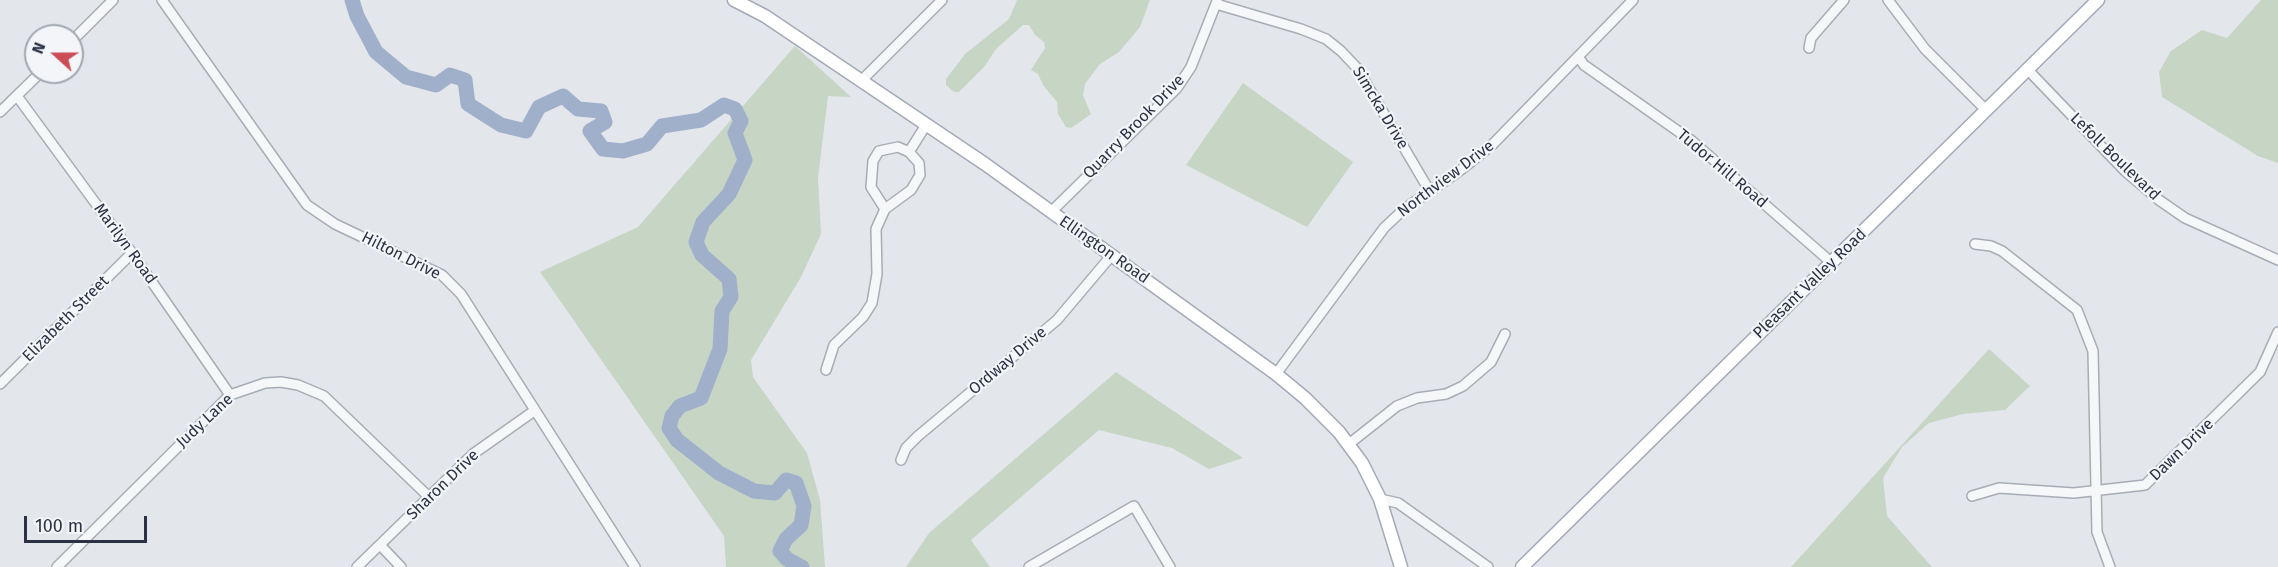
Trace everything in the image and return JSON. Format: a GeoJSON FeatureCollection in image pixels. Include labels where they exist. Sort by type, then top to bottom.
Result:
{"type":"FeatureCollection","features":[{"type":"Feature","properties":{"kind":"main road","name":"Ellington Road"},"geometry":{"type":"LineString","coordinates":[[734,0],[765,16],[1051,212],[1276,374],[1305,398],[1349,444],[1380,499],[1401,567]]}},
{"type":"Feature","properties":{"kind":"main road","name":"Pleasant Valley Road"},"geometry":{"type":"LineString","coordinates":[[1522,567],[2098,0]]}},
{"type":"Feature","properties":{"kind":"street"},"geometry":{"type":"LineString","coordinates":[[84,29],[113,0]]}},
{"type":"Feature","properties":{"kind":"street","name":"Hilton Drive"},"geometry":{"type":"LineString","coordinates":[[162,0],[307,205],[328,220],[428,268],[452,284],[636,567]]}},
{"type":"Feature","properties":{"kind":"street"},"geometry":{"type":"LineString","coordinates":[[861,81],[942,0]]}},
{"type":"Feature","properties":{"kind":"street","name":"Northview Drive"},"geometry":{"type":"LineString","coordinates":[[1276,374],[1384,228],[1429,190],[1462,169],[1493,144],[1633,0]]}},
{"type":"Feature","properties":{"kind":"street"},"geometry":{"type":"LineString","coordinates":[[1809,48],[1811,38],[1844,0]]}},
{"type":"Feature","properties":{"kind":"street"},"geometry":{"type":"LineString","coordinates":[[1888,0],[1925,49],[1986,110]]}},
{"type":"Feature","properties":{"kind":"street","name":"Simcka Drive"},"geometry":{"type":"LineString","coordinates":[[1217,2],[1301,29],[1326,39],[1341,51],[1357,68],[1429,190]]}},
{"type":"Feature","properties":{"kind":"street","name":"Quarry Brook Drive"},"geometry":{"type":"LineString","coordinates":[[1051,212],[1177,88],[1191,67],[1217,2]]}},
{"type":"Feature","properties":{"kind":"street","name":"Tudor Hill Road"},"geometry":{"type":"LineString","coordinates":[[1579,58],[1584,65],[1692,141],[1832,263]]}},
{"type":"Feature","properties":{"kind":"street","name":"Lefoll Boulevard"},"geometry":{"type":"LineString","coordinates":[[2028,70],[2126,171],[2160,200],[2185,219],[2278,260]]}},
{"type":"Feature","properties":{"kind":"street"},"geometry":{"type":"LineString","coordinates":[[0,112],[29,84]]}},
{"type":"Feature","properties":{"kind":"street","name":"Marilyn Road"},"geometry":{"type":"LineString","coordinates":[[17,96],[132,253],[230,395]]}},
{"type":"Feature","properties":{"kind":"street"},"geometry":{"type":"LineString","coordinates":[[909,152],[926,125]]}},
{"type":"Feature","properties":{"kind":"street"},"geometry":{"type":"LineString","coordinates":[[826,370],[834,345],[863,317],[872,303],[877,274],[876,229],[885,209],[911,190],[920,175],[919,163],[909,152],[898,147],[888,147],[879,152],[873,161],[871,187],[885,209]]}},
{"type":"Feature","properties":{"kind":"street"},"geometry":{"type":"LineString","coordinates":[[1975,244],[1991,246],[2002,251],[2077,310],[2093,351],[2094,492],[2097,532],[2110,567]]}},
{"type":"Feature","properties":{"kind":"street","name":"Elizabeth Street"},"geometry":{"type":"LineString","coordinates":[[0,384],[132,253]]}},
{"type":"Feature","properties":{"kind":"street","name":"Ordway Drive"},"geometry":{"type":"LineString","coordinates":[[901,460],[906,448],[918,436],[1057,320],[1111,256]]}},
{"type":"Feature","properties":{"kind":"street","name":"Dawn Drive"},"geometry":{"type":"LineString","coordinates":[[1972,496],[1987,490],[2018,487],[2074,493],[2145,485],[2260,372],[2278,332]]}},
{"type":"Feature","properties":{"kind":"street"},"geometry":{"type":"LineString","coordinates":[[1349,444],[1397,406],[1417,398],[1452,392],[1464,386],[1491,362],[1505,334]]}},
{"type":"Feature","properties":{"kind":"street","name":"Judy Lane"},"geometry":{"type":"LineString","coordinates":[[57,567],[230,395],[265,383],[281,382],[313,390],[337,406],[429,497]]}},
{"type":"Feature","properties":{"kind":"street","name":"Sharon Drive"},"geometry":{"type":"LineString","coordinates":[[357,567],[486,443],[534,411]]}},
{"type":"Feature","properties":{"kind":"street"},"geometry":{"type":"LineString","coordinates":[[1380,499],[1398,503],[1488,567]]}},
{"type":"Feature","properties":{"kind":"street"},"geometry":{"type":"LineString","coordinates":[[1029,567],[1134,506],[1170,567]]}},
{"type":"Feature","properties":{"kind":"street"},"geometry":{"type":"LineString","coordinates":[[381,546],[401,567]]}},
{"type":"Feature","properties":{"kind":"green space"},"geometry":{"type":"Polygon","coordinates":[[[1017,0],[1150,0],[1140,27],[1119,52],[1100,64],[1085,84],[1083,95],[1091,114],[1071,128],[1066,127],[1058,114],[1057,102],[1043,85],[1038,74],[1031,70],[1045,48],[1044,42],[1035,35],[1029,25],[1023,25],[996,49],[984,67],[959,92],[954,92],[946,85],[946,79],[965,54],[1009,19],[1017,0]]]}},
{"type":"Feature","properties":{"kind":"green space"},"geometry":{"type":"Polygon","coordinates":[[[2261,0],[2278,0],[2278,163],[2258,156],[2162,97],[2159,72],[2171,51],[2202,30],[2227,38],[2261,0]]]}},
{"type":"Feature","properties":{"kind":"green space"},"geometry":{"type":"Polygon","coordinates":[[[795,46],[851,97],[828,96],[818,178],[821,234],[801,277],[751,360],[753,377],[807,453],[820,500],[825,567],[726,567],[724,536],[540,272],[638,227],[795,46]]]}},
{"type":"Feature","properties":{"kind":"green space"},"geometry":{"type":"Polygon","coordinates":[[[1243,83],[1353,162],[1307,227],[1186,165],[1243,83]]]}},
{"type":"Feature","properties":{"kind":"green space"},"geometry":{"type":"Polygon","coordinates":[[[1989,349],[2030,386],[2005,410],[1963,414],[1929,423],[1902,447],[1883,478],[1887,516],[1932,567],[1791,567],[1989,349]]]}},
{"type":"Feature","properties":{"kind":"green space"},"geometry":{"type":"Polygon","coordinates":[[[1116,372],[1243,458],[1209,469],[1172,448],[1099,430],[971,540],[990,567],[906,567],[929,533],[1116,372]]]}},
{"type":"Feature","properties":{"kind":"waterway"},"geometry":{"type":"LineString","coordinates":[[352,0],[357,16],[376,52],[406,77],[436,85],[450,75],[465,80],[468,104],[501,125],[526,131],[539,107],[563,96],[578,109],[601,111],[605,122],[590,131],[603,149],[623,151],[647,144],[662,126],[701,120],[724,105],[735,109],[741,121],[735,133],[745,160],[729,194],[703,222],[696,242],[702,255],[729,279],[731,297],[722,311],[720,349],[701,398],[680,406],[672,416],[669,428],[677,440],[719,473],[754,491],[775,493],[786,480],[796,483],[804,506],[801,525],[786,539],[780,551],[787,559],[802,567]]}}]}
